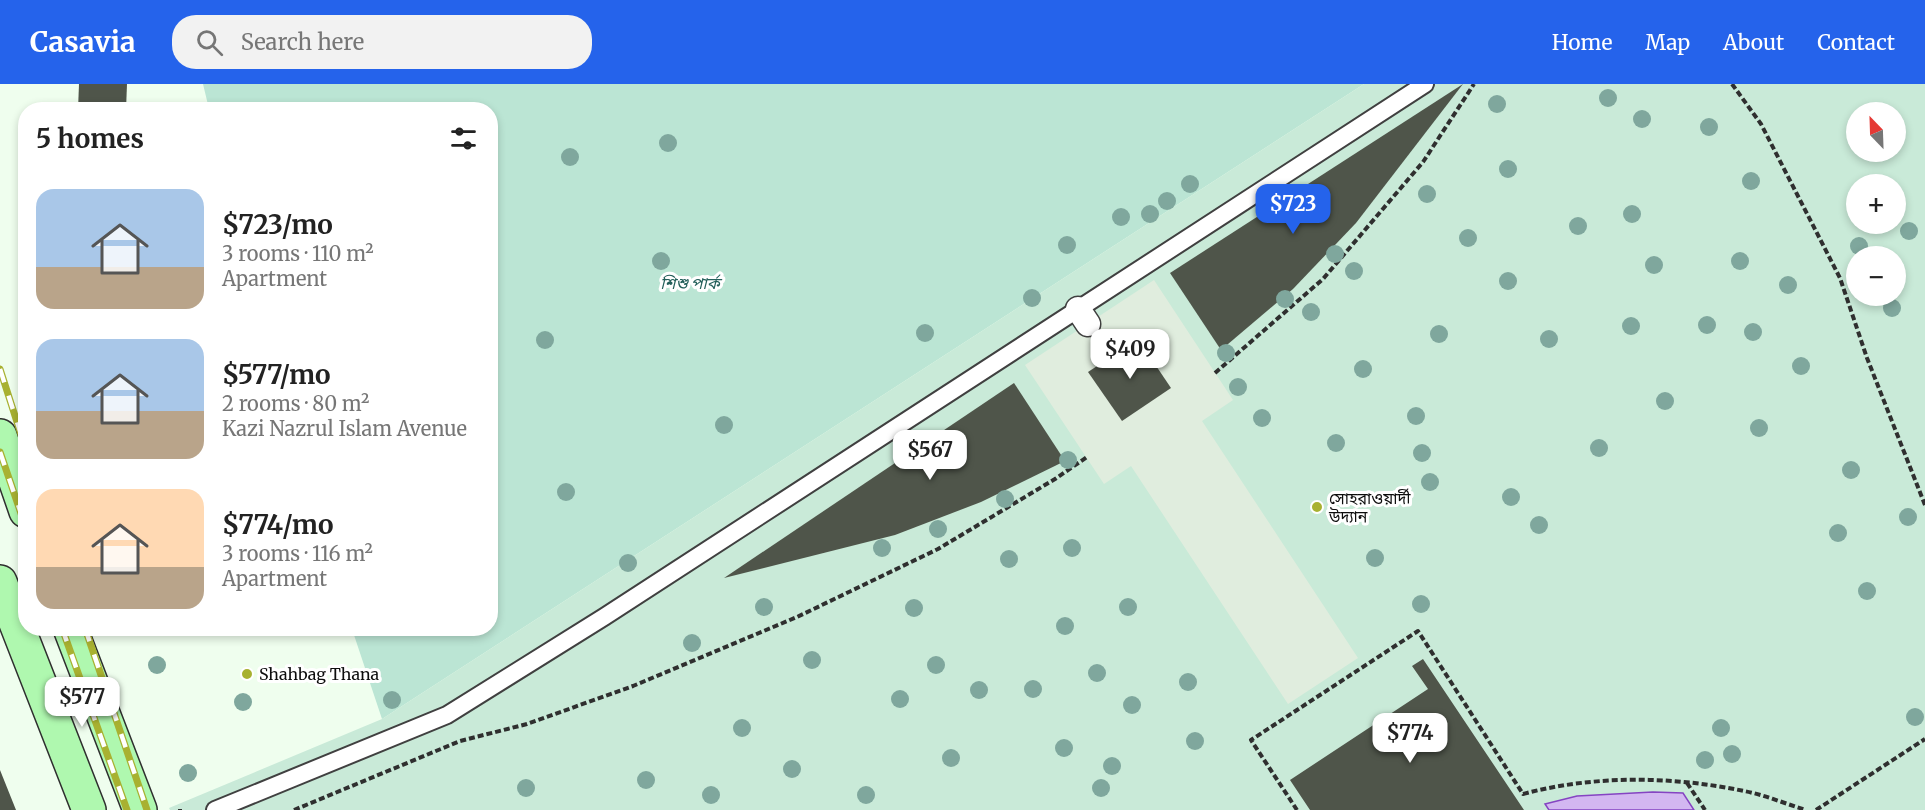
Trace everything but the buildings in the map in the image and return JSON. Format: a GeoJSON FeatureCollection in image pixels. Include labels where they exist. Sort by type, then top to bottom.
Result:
{"type":"FeatureCollection","features":[{"type":"Feature","properties":{"kind":"main road"},"geometry":{"type":"LineString","coordinates":[[0,436],[18,489]]}},
{"type":"Feature","properties":{"kind":"main road"},"geometry":{"type":"LineString","coordinates":[[3,598],[18,635]]}},
{"type":"Feature","properties":{"kind":"main road"},"geometry":{"type":"LineString","coordinates":[[18,636],[89,810]]}},
{"type":"Feature","properties":{"kind":"main road"},"geometry":{"type":"LineString","coordinates":[[73,636],[140,810]]}},
{"type":"Feature","properties":{"kind":"lane"},"geometry":{"type":"LineString","coordinates":[[215,810],[447,715],[1083,316],[1425,84]]}},
{"type":"Feature","properties":{"kind":"path"},"geometry":{"type":"LineString","coordinates":[[1215,373],[1323,279],[1423,162],[1474,84]]}},
{"type":"Feature","properties":{"kind":"path"},"geometry":{"type":"LineString","coordinates":[[1732,84],[1761,124],[1840,278],[1867,358],[1925,505]]}},
{"type":"Feature","properties":{"kind":"path"},"geometry":{"type":"LineString","coordinates":[[294,810],[460,741],[527,724],[633,686],[797,617],[938,549],[1017,503],[1086,457]]}},
{"type":"Feature","properties":{"kind":"path"},"geometry":{"type":"LineString","coordinates":[[1297,810],[1251,740],[1418,631],[1523,794],[1561,786],[1601,782],[1640,780],[1687,782],[1745,791],[1806,810]]}},
{"type":"Feature","properties":{"kind":"path"},"geometry":{"type":"LineString","coordinates":[[1816,810],[1925,739]]}},
{"type":"Feature","properties":{"kind":"path"},"geometry":{"type":"LineString","coordinates":[[1687,782],[1705,810]]}},
{"type":"Feature","properties":{"kind":"path"},"geometry":{"type":"LineString","coordinates":[[309,804],[311,810]]}},
{"type":"Feature","properties":{"kind":"green space","name":"শিশু পার্ক"},"geometry":{"type":"Polygon","coordinates":[[[203,84],[1364,84],[382,719],[354,636],[498,636],[498,102],[207,102],[203,84]]]}},
{"type":"Feature","properties":{"kind":"shaded area","name":"সোহরাওয়ার্দী উদ্যান"},"geometry":{"type":"Polygon","coordinates":[[[1364,84],[1925,84],[1925,810],[170,810],[169,808],[382,719],[1364,84]]]}},
{"type":"Feature","properties":{"kind":"shaded area"},"geometry":{"type":"Polygon","coordinates":[[[1154,280],[1233,400],[1202,421],[1358,658],[1288,704],[1131,466],[1104,484],[1025,365],[1154,280]]]}},
{"type":"Feature","properties":{"kind":"shaded area"},"geometry":{"type":"Polygon","coordinates":[[[1653,792],[1683,793],[1694,810],[1549,810],[1545,804],[1577,796],[1653,792]]]}},
{"type":"Feature","properties":{"kind":"railway"},"geometry":{"type":"LineString","coordinates":[[0,369],[18,425]]}},
{"type":"Feature","properties":{"kind":"railway"},"geometry":{"type":"LineString","coordinates":[[0,452],[18,505]]}},
{"type":"Feature","properties":{"kind":"railway"},"geometry":{"type":"LineString","coordinates":[[65,636],[127,810]]}},
{"type":"Feature","properties":{"kind":"railway"},"geometry":{"type":"LineString","coordinates":[[88,636],[147,810]]}},
{"type":"Feature","properties":{"kind":"place","name":"সোহরাওয়ার্দী উদ্যান"},"geometry":{"type":"Point","coordinates":[1317,507]}},
{"type":"Feature","properties":{"kind":"place","name":"Shahbag Thana"},"geometry":{"type":"Point","coordinates":[247,674]}}]}
